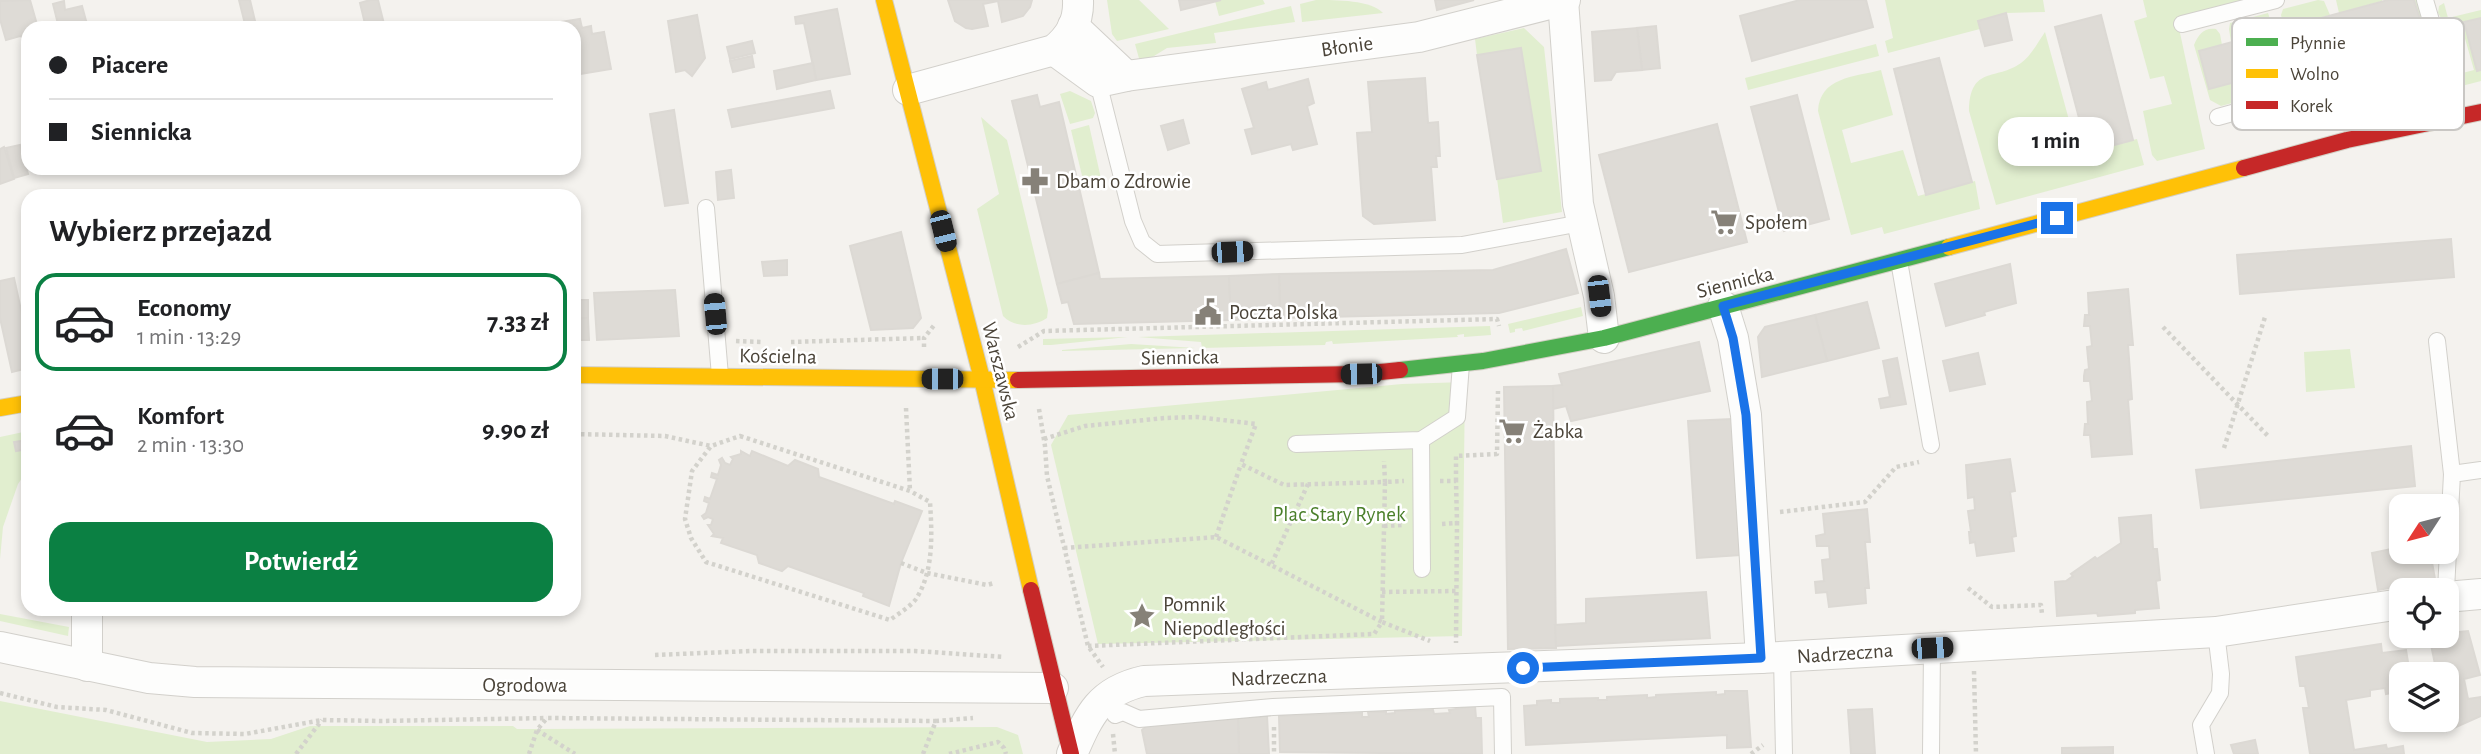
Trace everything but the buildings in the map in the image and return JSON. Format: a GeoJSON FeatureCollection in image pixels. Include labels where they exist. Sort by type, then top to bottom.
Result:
{"type":"FeatureCollection","features":[{"type":"Feature","properties":{"kind":"main road","name":"Warszawska"},"geometry":{"type":"LineString","coordinates":[[884,0],[982,379],[1053,688],[1072,754]]}},
{"type":"Feature","properties":{"kind":"main road","name":"Siennicka"},"geometry":{"type":"LineString","coordinates":[[2464,117],[2481,112]]}},
{"type":"Feature","properties":{"kind":"main road","name":"Siennicka"},"geometry":{"type":"LineString","coordinates":[[982,379],[1036,381],[1361,374],[1461,364],[1531,353],[1604,338],[2347,140],[2400,130]]}},
{"type":"Feature","properties":{"kind":"main road","name":"Kościelna"},"geometry":{"type":"LineString","coordinates":[[581,375],[982,379]]}},
{"type":"Feature","properties":{"kind":"main road"},"geometry":{"type":"LineString","coordinates":[[0,408],[21,404]]}},
{"type":"Feature","properties":{"kind":"street"},"geometry":{"type":"LineString","coordinates":[[1564,0],[1581,223],[1599,296],[1604,338]]}},
{"type":"Feature","properties":{"kind":"street","name":"Błonie"},"geometry":{"type":"LineString","coordinates":[[1112,79],[1419,37],[1564,0]]}},
{"type":"Feature","properties":{"kind":"street"},"geometry":{"type":"LineString","coordinates":[[908,90],[1054,50],[1068,39],[1076,13]]}},
{"type":"Feature","properties":{"kind":"street"},"geometry":{"type":"LineString","coordinates":[[1076,13],[1112,79]]}},
{"type":"Feature","properties":{"kind":"street"},"geometry":{"type":"LineString","coordinates":[[1054,50],[1112,79]]}},
{"type":"Feature","properties":{"kind":"street"},"geometry":{"type":"LineString","coordinates":[[1723,306],[1733,338],[1746,415],[1771,657]]}},
{"type":"Feature","properties":{"kind":"street"},"geometry":{"type":"LineString","coordinates":[[2459,594],[2481,594]]}},
{"type":"Feature","properties":{"kind":"street","name":"Nadrzeczna"},"geometry":{"type":"LineString","coordinates":[[1072,754],[1094,709],[1116,691],[1144,681],[1771,657],[2216,632],[2389,606]]}},
{"type":"Feature","properties":{"kind":"street"},"geometry":{"type":"LineString","coordinates":[[87,616],[87,666]]}},
{"type":"Feature","properties":{"kind":"street","name":"Ogrodowa"},"geometry":{"type":"LineString","coordinates":[[0,647],[149,678],[195,682],[1053,688]]}},
{"type":"Feature","properties":{"kind":"lane"},"geometry":{"type":"LineString","coordinates":[[2182,24],[2276,0]]}},
{"type":"Feature","properties":{"kind":"lane"},"geometry":{"type":"LineString","coordinates":[[2424,0],[2430,18]]}},
{"type":"Feature","properties":{"kind":"lane"},"geometry":{"type":"LineString","coordinates":[[1112,79],[1133,220],[1142,242],[1157,254],[1462,245],[1581,223]]}},
{"type":"Feature","properties":{"kind":"lane"},"geometry":{"type":"LineString","coordinates":[[2218,117],[2232,113]]}},
{"type":"Feature","properties":{"kind":"lane"},"geometry":{"type":"LineString","coordinates":[[706,208],[720,376]]}},
{"type":"Feature","properties":{"kind":"lane"},"geometry":{"type":"LineString","coordinates":[[1899,261],[1931,445]]}},
{"type":"Feature","properties":{"kind":"lane"},"geometry":{"type":"LineString","coordinates":[[2437,341],[2452,474],[2448,578]]}},
{"type":"Feature","properties":{"kind":"lane"},"geometry":{"type":"LineString","coordinates":[[1296,444],[1383,439],[1420,440],[1457,417],[1461,364]]}},
{"type":"Feature","properties":{"kind":"lane"},"geometry":{"type":"LineString","coordinates":[[1420,440],[1422,569]]}},
{"type":"Feature","properties":{"kind":"lane"},"geometry":{"type":"LineString","coordinates":[[2452,474],[2481,470]]}},
{"type":"Feature","properties":{"kind":"lane"},"geometry":{"type":"LineString","coordinates":[[2206,754],[2201,725],[2220,693],[2221,674],[2216,632]]}},
{"type":"Feature","properties":{"kind":"lane"},"geometry":{"type":"LineString","coordinates":[[1931,754],[1932,648]]}},
{"type":"Feature","properties":{"kind":"lane"},"geometry":{"type":"LineString","coordinates":[[1771,657],[1784,754]]}},
{"type":"Feature","properties":{"kind":"lane"},"geometry":{"type":"LineString","coordinates":[[1115,715],[1123,712],[1139,719],[1273,707],[1502,696],[1503,754]]}},
{"type":"Feature","properties":{"kind":"path"},"geometry":{"type":"LineString","coordinates":[[2224,448],[2265,317]]}},
{"type":"Feature","properties":{"kind":"path"},"geometry":{"type":"LineString","coordinates":[[2163,327],[2268,436]]}},
{"type":"Feature","properties":{"kind":"path"},"geometry":{"type":"LineString","coordinates":[[1457,523],[1456,456],[1497,454],[1498,382]]}},
{"type":"Feature","properties":{"kind":"path"},"geometry":{"type":"LineString","coordinates":[[906,406],[910,491]]}},
{"type":"Feature","properties":{"kind":"path"},"geometry":{"type":"LineString","coordinates":[[1044,439],[1085,426],[1165,418],[1197,417],[1256,424],[1216,537]]}},
{"type":"Feature","properties":{"kind":"path"},"geometry":{"type":"LineString","coordinates":[[1041,429],[1047,476],[1088,646],[1106,670]]}},
{"type":"Feature","properties":{"kind":"path"},"geometry":{"type":"LineString","coordinates":[[581,434],[665,436],[711,446],[740,436],[910,491],[930,502],[932,532],[927,573],[915,601],[890,620],[706,562],[691,538],[685,519],[692,471],[711,446]]}},
{"type":"Feature","properties":{"kind":"path"},"geometry":{"type":"LineString","coordinates":[[1088,646],[1374,634],[1382,622],[1385,482],[1383,439]]}},
{"type":"Feature","properties":{"kind":"path"},"geometry":{"type":"LineString","coordinates":[[1776,512],[1864,502],[1896,467],[1923,461]]}},
{"type":"Feature","properties":{"kind":"path"},"geometry":{"type":"LineString","coordinates":[[1241,464],[1284,485],[1456,481]]}},
{"type":"Feature","properties":{"kind":"path"},"geometry":{"type":"LineString","coordinates":[[1271,565],[1308,484]]}},
{"type":"Feature","properties":{"kind":"path"},"geometry":{"type":"LineString","coordinates":[[1064,548],[1216,537],[1382,622],[1431,642]]}},
{"type":"Feature","properties":{"kind":"path"},"geometry":{"type":"LineString","coordinates":[[901,563],[927,573],[987,585],[994,583]]}},
{"type":"Feature","properties":{"kind":"path"},"geometry":{"type":"LineString","coordinates":[[1443,642],[1456,642],[1458,671]]}},
{"type":"Feature","properties":{"kind":"path"},"geometry":{"type":"LineString","coordinates":[[1973,664],[1976,754]]}},
{"type":"Feature","properties":{"kind":"path"},"geometry":{"type":"LineString","coordinates":[[0,692],[57,707],[106,710],[192,733],[245,734],[322,720],[547,718],[936,721],[976,718]]}},
{"type":"Feature","properties":{"kind":"path"},"geometry":{"type":"LineString","coordinates":[[528,754],[537,730],[547,718]]}},
{"type":"Feature","properties":{"kind":"path"},"geometry":{"type":"LineString","coordinates":[[296,754],[322,720]]}},
{"type":"Feature","properties":{"kind":"path"},"geometry":{"type":"LineString","coordinates":[[923,754],[936,721]]}},
{"type":"Feature","properties":{"kind":"path"},"geometry":{"type":"LineString","coordinates":[[537,730],[575,754]]}},
{"type":"Feature","properties":{"kind":"path"},"geometry":{"type":"LineString","coordinates":[[949,754],[998,742],[1006,754]]}},
{"type":"Feature","properties":{"kind":"green space"},"geometry":{"type":"Polygon","coordinates":[[[1107,0],[1139,0],[1169,29],[1117,41],[1112,34],[1107,0]]]}},
{"type":"Feature","properties":{"kind":"green space"},"geometry":{"type":"Polygon","coordinates":[[[1263,0],[1265,4],[1219,16],[1215,1],[1263,0]]]}},
{"type":"Feature","properties":{"kind":"green space"},"geometry":{"type":"Polygon","coordinates":[[[1316,0],[1362,3],[1383,13],[1302,22],[1300,4],[1316,0]]]}},
{"type":"Feature","properties":{"kind":"green space"},"geometry":{"type":"Polygon","coordinates":[[[1885,0],[2043,0],[2045,12],[2006,13],[1979,21],[1980,29],[1888,53],[1885,41],[1893,38],[1885,0]]]}},
{"type":"Feature","properties":{"kind":"green space"},"geometry":{"type":"Polygon","coordinates":[[[2143,0],[2246,0],[2177,19],[2205,149],[2157,161],[2152,155],[2143,111],[2172,104],[2164,76],[2150,79],[2134,21],[2147,17],[2143,0]]]}},
{"type":"Feature","properties":{"kind":"green space"},"geometry":{"type":"Polygon","coordinates":[[[2318,0],[2324,1],[2330,15],[2319,18],[2282,18],[2283,9],[2318,0]]]}},
{"type":"Feature","properties":{"kind":"green space"},"geometry":{"type":"Polygon","coordinates":[[[2336,0],[2382,0],[2382,1],[2339,13],[2336,0]]]}},
{"type":"Feature","properties":{"kind":"green space"},"geometry":{"type":"Polygon","coordinates":[[[2414,0],[2418,0],[2422,18],[2419,18],[2414,0]]]}},
{"type":"Feature","properties":{"kind":"green space"},"geometry":{"type":"Polygon","coordinates":[[[2444,3],[2448,18],[2441,18],[2438,13],[2439,6],[2444,3]]]}},
{"type":"Feature","properties":{"kind":"green space"},"geometry":{"type":"Polygon","coordinates":[[[1291,6],[1295,22],[1214,33],[1216,43],[1167,48],[1140,62],[1135,44],[1291,6]]]}},
{"type":"Feature","properties":{"kind":"green space"},"geometry":{"type":"Polygon","coordinates":[[[2481,10],[2481,18],[2464,23],[2464,18],[2448,18],[2481,10]]]}},
{"type":"Feature","properties":{"kind":"green space"},"geometry":{"type":"Polygon","coordinates":[[[2268,13],[2270,18],[2249,18],[2268,13]]]}},
{"type":"Feature","properties":{"kind":"green space"},"geometry":{"type":"Polygon","coordinates":[[[2232,22],[2231,42],[2229,29],[2232,22]]]}},
{"type":"Feature","properties":{"kind":"green space"},"geometry":{"type":"Polygon","coordinates":[[[2464,23],[2477,71],[2481,70],[2481,81],[2464,85],[2464,73],[2474,70],[2464,35],[2464,23]]]}},
{"type":"Feature","properties":{"kind":"green space"},"geometry":{"type":"Polygon","coordinates":[[[1524,28],[1544,47],[1562,212],[1503,223],[1497,179],[1541,171],[1521,49],[1477,55],[1475,39],[1524,28]]]}},
{"type":"Feature","properties":{"kind":"green space"},"geometry":{"type":"Polygon","coordinates":[[[2216,29],[2222,45],[2199,51],[2209,89],[2232,83],[2232,103],[2221,106],[2210,100],[2194,45],[2205,31],[2216,29]]]}},
{"type":"Feature","properties":{"kind":"green space"},"geometry":{"type":"Polygon","coordinates":[[[2045,32],[2078,153],[2137,139],[2144,165],[1996,205],[1969,111],[1970,96],[1979,80],[2012,68],[2025,60],[2045,32]]]}},
{"type":"Feature","properties":{"kind":"green space"},"geometry":{"type":"Polygon","coordinates":[[[1876,44],[1879,56],[1748,90],[1745,78],[1876,44]]]}},
{"type":"Feature","properties":{"kind":"green space"},"geometry":{"type":"Polygon","coordinates":[[[1881,70],[1893,115],[1842,130],[1851,163],[1903,150],[1918,196],[1975,181],[1980,209],[1884,234],[1882,227],[1851,235],[1818,111],[1820,100],[1825,91],[1840,80],[1881,70]]]}},
{"type":"Feature","properties":{"kind":"green space"},"geometry":{"type":"Polygon","coordinates":[[[1070,91],[1091,101],[1095,113],[1093,118],[1070,124],[1060,94],[1070,91]]]}},
{"type":"Feature","properties":{"kind":"green space"},"geometry":{"type":"Polygon","coordinates":[[[981,117],[1007,140],[1048,310],[1047,318],[1036,323],[1013,323],[1003,316],[977,209],[999,194],[981,117]]]}},
{"type":"Feature","properties":{"kind":"green space"},"geometry":{"type":"Polygon","coordinates":[[[1089,125],[1102,183],[1085,188],[1071,130],[1089,125]]]}},
{"type":"Feature","properties":{"kind":"green space"},"geometry":{"type":"Polygon","coordinates":[[[1581,307],[1583,316],[1523,331],[1522,328],[1515,329],[1515,332],[1510,333],[1508,324],[1581,307]]]}},
{"type":"Feature","properties":{"kind":"green space"},"geometry":{"type":"Polygon","coordinates":[[[1490,326],[1491,335],[1464,337],[1464,334],[1457,335],[1458,337],[1333,344],[1332,341],[1326,342],[1325,345],[1202,348],[1201,342],[1138,337],[1490,326]]]}},
{"type":"Feature","properties":{"kind":"green space"},"geometry":{"type":"Polygon","coordinates":[[[1128,337],[1051,345],[1043,345],[1043,339],[1128,337]]]}},
{"type":"Feature","properties":{"kind":"green space"},"geometry":{"type":"Polygon","coordinates":[[[1131,344],[1196,348],[1062,351],[1062,350],[1131,344]]]}},
{"type":"Feature","properties":{"kind":"green space"},"geometry":{"type":"Polygon","coordinates":[[[2350,349],[2355,388],[2306,392],[2304,352],[2350,349]]]}},
{"type":"Feature","properties":{"kind":"green space","name":"Plac Stary Rynek"},"geometry":{"type":"Polygon","coordinates":[[[1465,382],[1462,636],[1098,644],[1051,445],[1068,415],[1402,384],[1465,382]]]}},
{"type":"Feature","properties":{"kind":"green space"},"geometry":{"type":"Polygon","coordinates":[[[21,432],[21,480],[3,527],[0,559],[0,437],[21,432]]]}},
{"type":"Feature","properties":{"kind":"green space"},"geometry":{"type":"Polygon","coordinates":[[[0,614],[69,627],[68,636],[0,621],[0,614]]]}},
{"type":"Feature","properties":{"kind":"green space"},"geometry":{"type":"Polygon","coordinates":[[[0,701],[207,742],[271,739],[310,726],[513,726],[517,729],[997,727],[1018,735],[1023,754],[0,754],[0,701]]]}},
{"type":"Feature","properties":{"kind":"traffic: fast"},"geometry":{"type":"LineString","coordinates":[[1400,370],[1483,361],[1604,338],[1949,247]]}},
{"type":"Feature","properties":{"kind":"traffic: slow"},"geometry":{"type":"LineString","coordinates":[[884,0],[982,379],[1031,590]]}},
{"type":"Feature","properties":{"kind":"traffic: slow"},"geometry":{"type":"LineString","coordinates":[[1949,247],[2244,168]]}},
{"type":"Feature","properties":{"kind":"traffic: slow"},"geometry":{"type":"LineString","coordinates":[[581,375],[1018,380]]}},
{"type":"Feature","properties":{"kind":"traffic: slow"},"geometry":{"type":"LineString","coordinates":[[0,408],[21,404]]}},
{"type":"Feature","properties":{"kind":"traffic: jam"},"geometry":{"type":"LineString","coordinates":[[2464,116],[2481,112]]}},
{"type":"Feature","properties":{"kind":"traffic: jam"},"geometry":{"type":"LineString","coordinates":[[2244,168],[2395,130]]}},
{"type":"Feature","properties":{"kind":"traffic: jam"},"geometry":{"type":"LineString","coordinates":[[1018,380],[1361,374],[1400,370]]}},
{"type":"Feature","properties":{"kind":"traffic: jam"},"geometry":{"type":"LineString","coordinates":[[1031,590],[1071,754]]}},
{"type":"Feature","properties":{"kind":"place","name":"Dbam o Zdrowie"},"geometry":{"type":"Point","coordinates":[1035,181]}},
{"type":"Feature","properties":{"kind":"place","name":"Społem"},"geometry":{"type":"Point","coordinates":[1724,222]}},
{"type":"Feature","properties":{"kind":"place","name":"Poczta Polska"},"geometry":{"type":"Point","coordinates":[1208,312]}},
{"type":"Feature","properties":{"kind":"place","name":"Żabka"},"geometry":{"type":"Point","coordinates":[1512,431]}},
{"type":"Feature","properties":{"kind":"place","name":"Pomnik Niepodległości"},"geometry":{"type":"Point","coordinates":[1142,616]}},
{"type":"Feature","properties":{"kind":"route"},"geometry":{"type":"LineString","coordinates":[[1523,668],[1761,658],[1746,415],[1733,338],[1723,306],[2057,218]]}}]}
